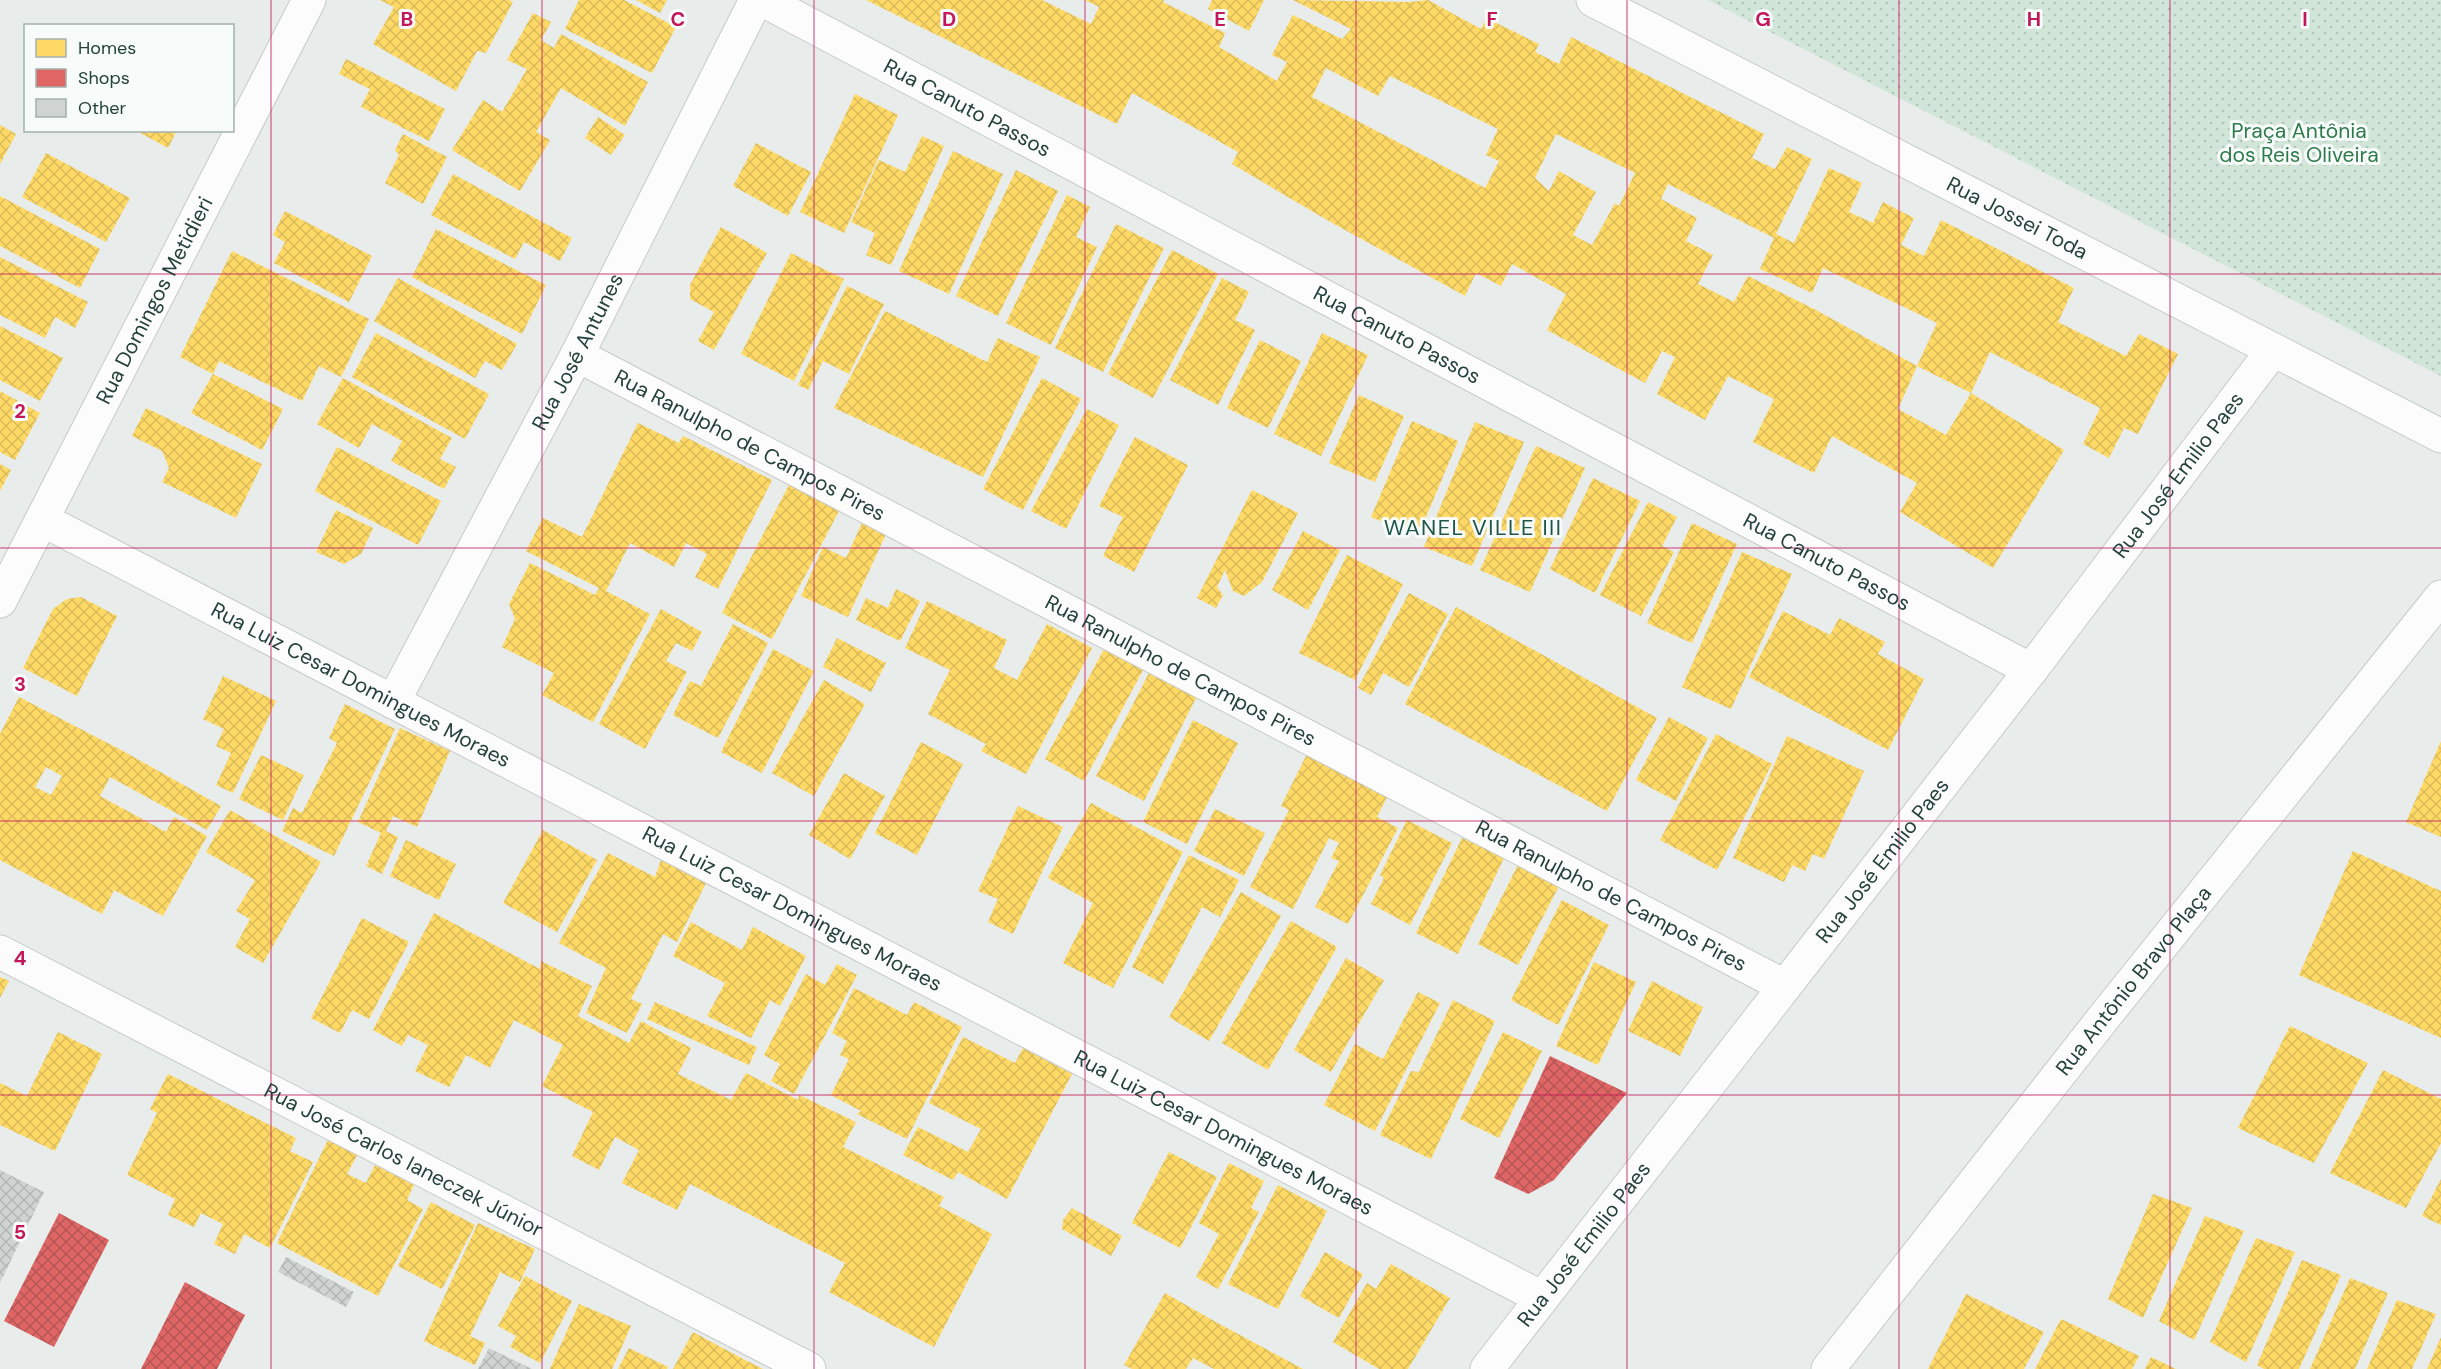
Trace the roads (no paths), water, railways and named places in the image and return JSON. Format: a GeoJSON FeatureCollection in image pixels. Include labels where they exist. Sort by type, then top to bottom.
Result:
{"type":"FeatureCollection","features":[{"type":"Feature","properties":{"kind":"street","name":"Rua Domingos Metidieri"},"geometry":{"type":"LineString","coordinates":[[0,601],[309,0]]}},
{"type":"Feature","properties":{"kind":"street","name":"Rua José Antunes"},"geometry":{"type":"LineString","coordinates":[[393,702],[577,355],[756,0]]}},
{"type":"Feature","properties":{"kind":"street","name":"Rua Canuto Passos"},"geometry":{"type":"LineString","coordinates":[[763,0],[2031,670]]}},
{"type":"Feature","properties":{"kind":"street","name":"Rua Jossei Toda"},"geometry":{"type":"LineString","coordinates":[[1593,0],[2441,436]]}},
{"type":"Feature","properties":{"kind":"street","name":"Rua José Emilio Paes"},"geometry":{"type":"LineString","coordinates":[[1487,1369],[2031,670],[2273,350]]}},
{"type":"Feature","properties":{"kind":"street","name":"Rua Ranulpho de Campos Pires"},"geometry":{"type":"LineString","coordinates":[[577,355],[1784,986]]}},
{"type":"Feature","properties":{"kind":"street","name":"Rua Luiz Cesar Domingues Moraes"},"geometry":{"type":"LineString","coordinates":[[43,520],[1542,1298]]}},
{"type":"Feature","properties":{"kind":"street","name":"Rua Antônio Bravo Plaça"},"geometry":{"type":"LineString","coordinates":[[1828,1369],[2101,1021],[2441,597]]}},
{"type":"Feature","properties":{"kind":"street","name":"Rua José Carlos Ianeczek Júnior"},"geometry":{"type":"LineString","coordinates":[[0,951],[809,1369]]}},
{"type":"Feature","properties":{"kind":"district","name":"WANEL VILLE III"},"geometry":{"type":"Point","coordinates":[1473,527]}},
{"type":"Feature","properties":{"kind":"park label","name":"Praça Antônia dos Reis Oliveira"},"geometry":{"type":"Point","coordinates":[2299,143]}}]}
